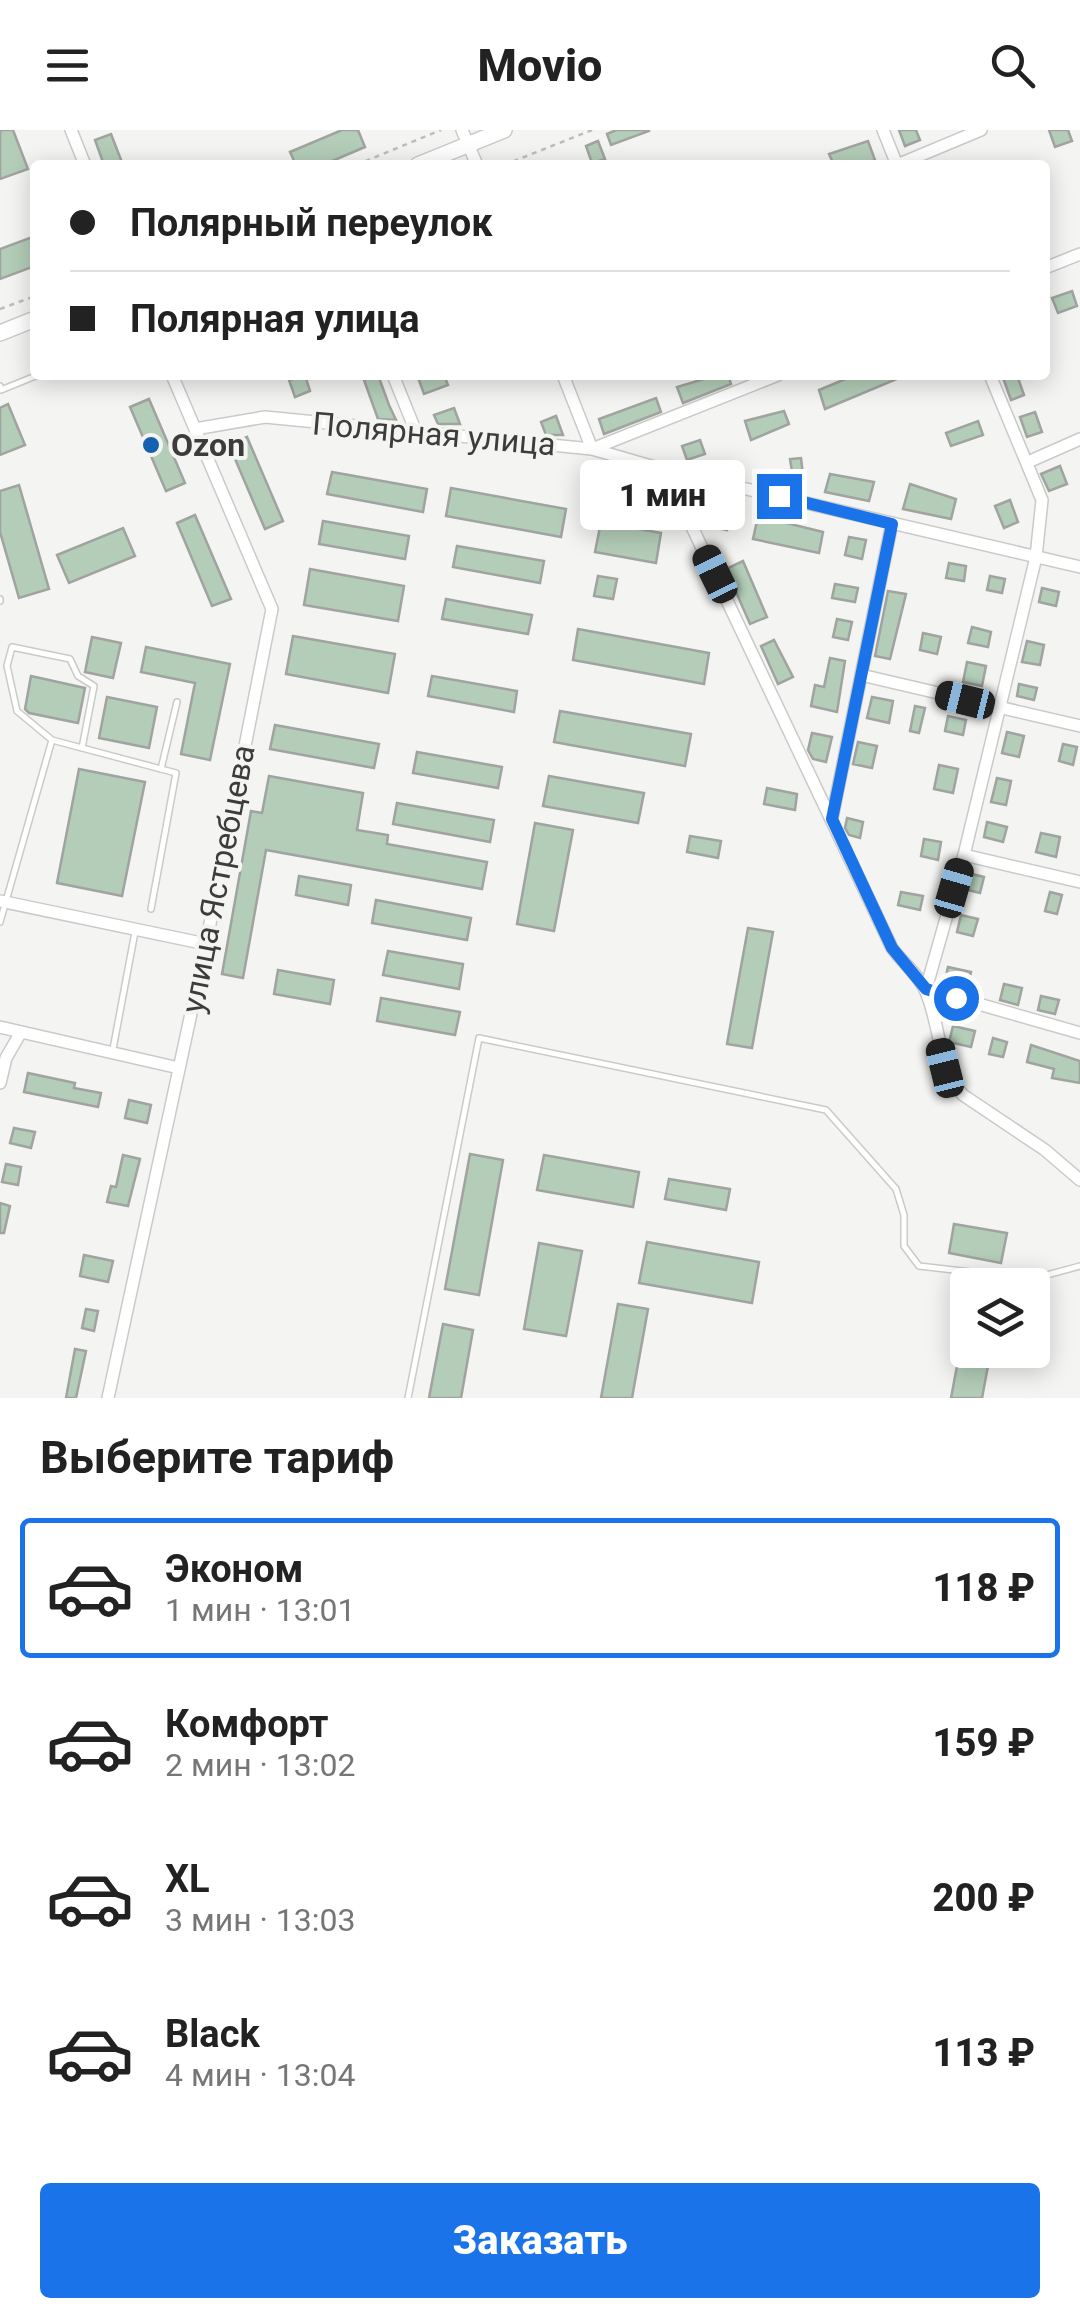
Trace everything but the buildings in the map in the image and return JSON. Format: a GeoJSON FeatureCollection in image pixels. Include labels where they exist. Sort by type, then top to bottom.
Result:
{"type":"FeatureCollection","features":[{"type":"Feature","properties":{"kind":"main road"},"geometry":{"type":"LineString","coordinates":[[426,160],[465,137],[504,130]]}},
{"type":"Feature","properties":{"kind":"main road"},"geometry":{"type":"LineString","coordinates":[[0,333],[30,321]]}},
{"type":"Feature","properties":{"kind":"street"},"geometry":{"type":"LineString","coordinates":[[70,130],[83,160]]}},
{"type":"Feature","properties":{"kind":"street"},"geometry":{"type":"LineString","coordinates":[[884,130],[896,160]]}},
{"type":"Feature","properties":{"kind":"street"},"geometry":{"type":"LineString","coordinates":[[910,160],[980,130]]}},
{"type":"Feature","properties":{"kind":"street"},"geometry":{"type":"LineString","coordinates":[[465,137],[475,160]]}},
{"type":"Feature","properties":{"kind":"street"},"geometry":{"type":"LineString","coordinates":[[1050,266],[1080,254]]}},
{"type":"Feature","properties":{"kind":"street","name":"улица Ястребцева"},"geometry":{"type":"LineString","coordinates":[[108,1398],[206,944],[272,609],[174,380]]}},
{"type":"Feature","properties":{"kind":"street"},"geometry":{"type":"LineString","coordinates":[[396,380],[416,432]]}},
{"type":"Feature","properties":{"kind":"street"},"geometry":{"type":"LineString","coordinates":[[564,380],[592,449],[765,380]]}},
{"type":"Feature","properties":{"kind":"street"},"geometry":{"type":"LineString","coordinates":[[926,989],[964,855],[1036,557],[1042,500],[992,380]]}},
{"type":"Feature","properties":{"kind":"street","name":"Полярная улица"},"geometry":{"type":"LineString","coordinates":[[195,429],[266,418],[592,449],[665,470],[1080,567]]}},
{"type":"Feature","properties":{"kind":"street"},"geometry":{"type":"LineString","coordinates":[[1028,462],[1080,439]]}},
{"type":"Feature","properties":{"kind":"street"},"geometry":{"type":"LineString","coordinates":[[665,470],[892,948],[926,989],[945,1068],[953,1083],[963,1095],[1045,1150],[1080,1180]]}},
{"type":"Feature","properties":{"kind":"street"},"geometry":{"type":"LineString","coordinates":[[832,819],[892,524]]}},
{"type":"Feature","properties":{"kind":"street"},"geometry":{"type":"LineString","coordinates":[[861,675],[1080,726]]}},
{"type":"Feature","properties":{"kind":"street"},"geometry":{"type":"LineString","coordinates":[[964,855],[1080,882]]}},
{"type":"Feature","properties":{"kind":"street"},"geometry":{"type":"LineString","coordinates":[[3,901],[206,944]]}},
{"type":"Feature","properties":{"kind":"street"},"geometry":{"type":"LineString","coordinates":[[926,989],[1080,1033]]}},
{"type":"Feature","properties":{"kind":"street"},"geometry":{"type":"LineString","coordinates":[[0,1026],[179,1068]]}},
{"type":"Feature","properties":{"kind":"street"},"geometry":{"type":"LineString","coordinates":[[0,1083],[6,1058],[21,1032]]}},
{"type":"Feature","properties":{"kind":"lane"},"geometry":{"type":"LineString","coordinates":[[0,386],[1,390],[30,378]]}},
{"type":"Feature","properties":{"kind":"lane"},"geometry":{"type":"LineString","coordinates":[[82,748],[94,686],[78,676],[70,660],[12,647],[7,666],[17,711],[52,740],[82,748],[176,773],[151,909]]}},
{"type":"Feature","properties":{"kind":"lane"},"geometry":{"type":"LineString","coordinates":[[161,769],[176,702]]}},
{"type":"Feature","properties":{"kind":"lane"},"geometry":{"type":"LineString","coordinates":[[0,922],[52,740]]}},
{"type":"Feature","properties":{"kind":"lane"},"geometry":{"type":"LineString","coordinates":[[113,1052],[136,930]]}},
{"type":"Feature","properties":{"kind":"lane"},"geometry":{"type":"LineString","coordinates":[[408,1398],[479,1038],[826,1110],[896,1189],[904,1216],[904,1246],[919,1266],[1032,1280],[1080,1266]]}},
{"type":"Feature","properties":{"kind":"path"},"geometry":{"type":"LineString","coordinates":[[368,160],[441,130]]}},
{"type":"Feature","properties":{"kind":"path"},"geometry":{"type":"LineString","coordinates":[[517,160],[592,130]]}},
{"type":"Feature","properties":{"kind":"path"},"geometry":{"type":"LineString","coordinates":[[0,309],[30,298]]}},
{"type":"Feature","properties":{"kind":"place","name":"Ozon"},"geometry":{"type":"Point","coordinates":[151,445]}},
{"type":"Feature","properties":{"kind":"route"},"geometry":{"type":"LineString","coordinates":[[779,496],[892,524],[832,819],[892,948],[926,989],[956,998]]}}]}
